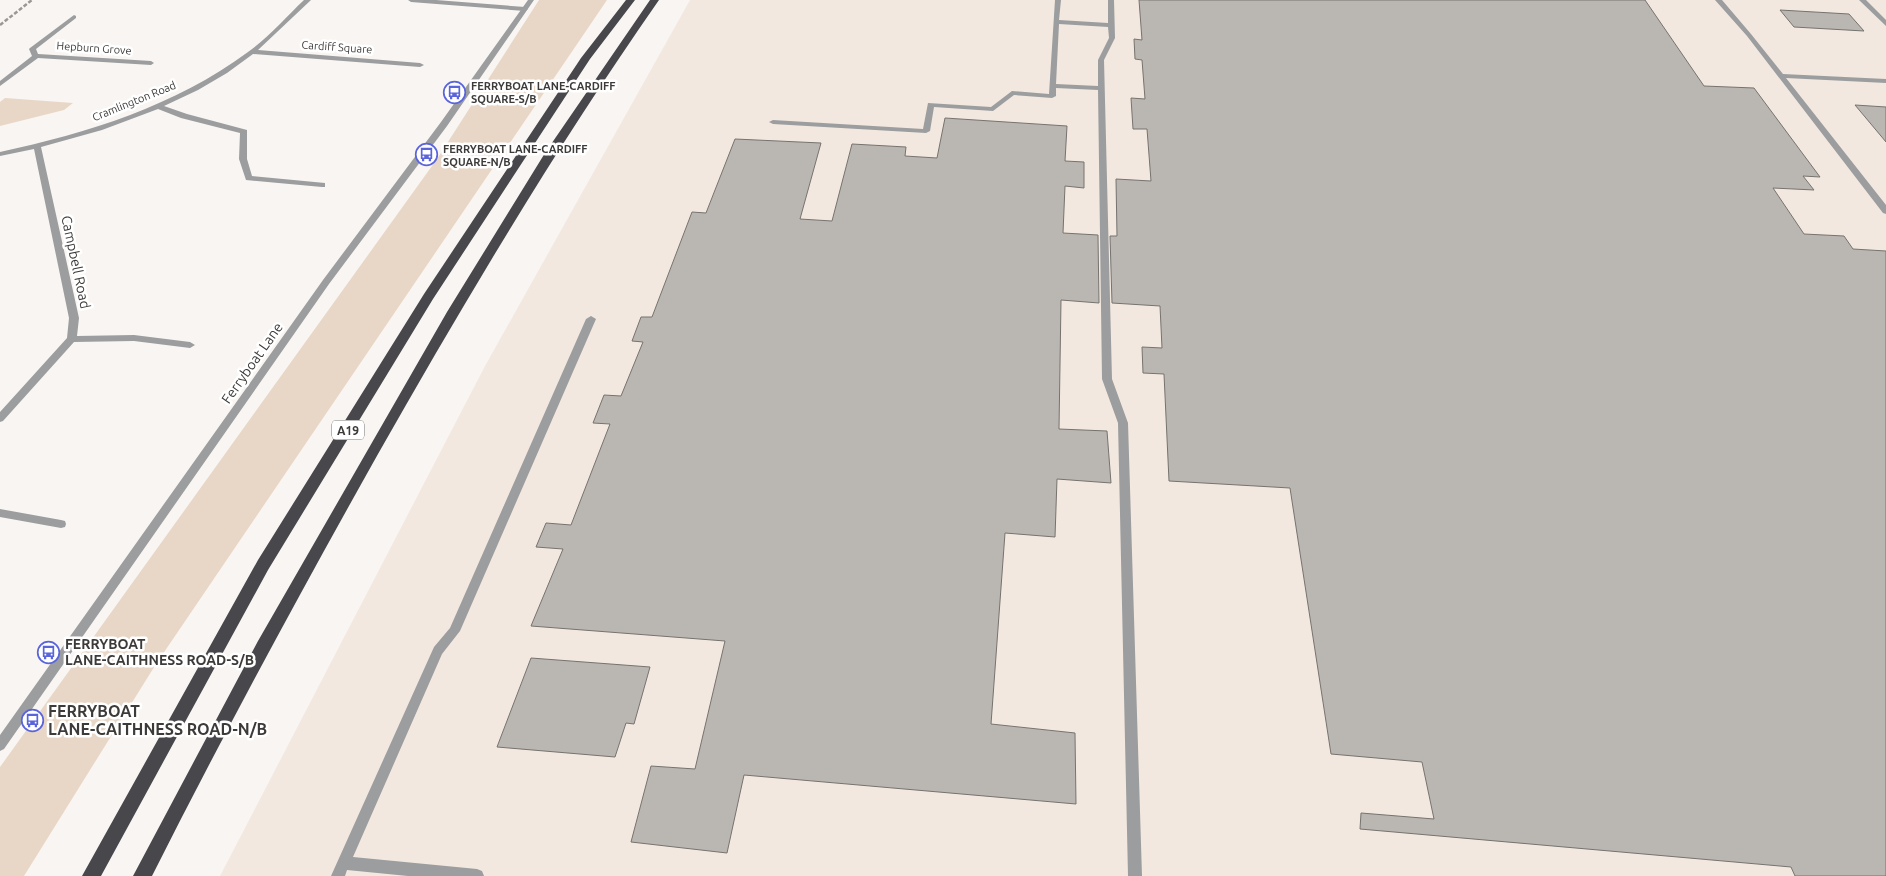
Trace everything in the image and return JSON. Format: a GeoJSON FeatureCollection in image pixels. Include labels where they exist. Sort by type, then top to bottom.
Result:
{"type":"FeatureCollection","features":[{"type":"Feature","properties":{"kind":"highway","name":"A19"},"geometry":{"type":"LineString","coordinates":[[91,876],[262,564],[348,430],[428,297],[586,58],[631,0]]}},
{"type":"Feature","properties":{"kind":"highway","name":"A19"},"geometry":{"type":"LineString","coordinates":[[142,876],[302,573],[456,304],[608,64],[656,0]]}},
{"type":"Feature","properties":{"kind":"street","name":"Cramlington Road"},"geometry":{"type":"LineString","coordinates":[[0,154],[89,132],[157,106],[211,79],[252,52],[308,0]]}},
{"type":"Feature","properties":{"kind":"street"},"geometry":{"type":"LineString","coordinates":[[411,0],[525,9]]}},
{"type":"Feature","properties":{"kind":"street","name":"Ferryboat Lane"},"geometry":{"type":"LineString","coordinates":[[0,745],[326,282],[444,124],[531,0]]}},
{"type":"Feature","properties":{"kind":"street"},"geometry":{"type":"LineString","coordinates":[[773,122],[926,131],[931,105],[993,109],[1012,94],[1052,96],[1058,0]]}},
{"type":"Feature","properties":{"kind":"street"},"geometry":{"type":"LineString","coordinates":[[1111,0],[1112,38],[1101,60],[1107,379],[1123,423],[1135,876]]}},
{"type":"Feature","properties":{"kind":"street"},"geometry":{"type":"LineString","coordinates":[[1718,0],[1781,76],[1886,211]]}},
{"type":"Feature","properties":{"kind":"street"},"geometry":{"type":"LineString","coordinates":[[1862,0],[1886,24]]}},
{"type":"Feature","properties":{"kind":"street","name":"Hepburn Grove"},"geometry":{"type":"LineString","coordinates":[[36,56],[32,49],[74,17]]}},
{"type":"Feature","properties":{"kind":"street"},"geometry":{"type":"LineString","coordinates":[[1056,22],[1111,25]]}},
{"type":"Feature","properties":{"kind":"street","name":"Cardiff Square"},"geometry":{"type":"LineString","coordinates":[[252,52],[420,64]]}},
{"type":"Feature","properties":{"kind":"street","name":"Hepburn Grove"},"geometry":{"type":"LineString","coordinates":[[0,84],[36,56],[151,63]]}},
{"type":"Feature","properties":{"kind":"street"},"geometry":{"type":"LineString","coordinates":[[1781,76],[1886,81]]}},
{"type":"Feature","properties":{"kind":"street"},"geometry":{"type":"LineString","coordinates":[[1053,86],[1102,88]]}},
{"type":"Feature","properties":{"kind":"street"},"geometry":{"type":"LineString","coordinates":[[157,106],[184,116],[244,132],[243,159],[249,178],[322,185]]}},
{"type":"Feature","properties":{"kind":"street","name":"Campbell Road"},"geometry":{"type":"LineString","coordinates":[[37,146],[74,318],[72,339]]}},
{"type":"Feature","properties":{"kind":"street"},"geometry":{"type":"LineString","coordinates":[[338,876],[438,651],[454,632],[591,319]]}},
{"type":"Feature","properties":{"kind":"street"},"geometry":{"type":"LineString","coordinates":[[0,418],[72,339],[134,338],[190,345]]}},
{"type":"Feature","properties":{"kind":"street"},"geometry":{"type":"LineString","coordinates":[[0,513],[61,524]]}},
{"type":"Feature","properties":{"kind":"street"},"geometry":{"type":"LineString","coordinates":[[344,863],[477,876]]}},
{"type":"Feature","properties":{"kind":"path"},"geometry":{"type":"LineString","coordinates":[[0,25],[32,0]]}},
{"type":"Feature","properties":{"kind":"shaded area"},"geometry":{"type":"Polygon","coordinates":[[[539,0],[607,0],[156,664],[24,876],[0,876],[0,767],[437,159],[539,0]]]}},
{"type":"Feature","properties":{"kind":"shaded area"},"geometry":{"type":"Polygon","coordinates":[[[690,0],[1886,0],[1886,876],[220,876],[485,366],[690,0]]]}},
{"type":"Feature","properties":{"kind":"shaded area"},"geometry":{"type":"Polygon","coordinates":[[[5,98],[73,103],[64,110],[0,126],[0,102],[5,98]]]}},
{"type":"Feature","properties":{"kind":"building"},"geometry":{"type":"Polygon","coordinates":[[[1139,0],[1645,0],[1704,86],[1754,88],[1820,177],[1803,176],[1814,190],[1773,188],[1804,234],[1844,236],[1853,249],[1886,251],[1886,876],[1795,876],[1791,867],[1360,829],[1361,813],[1434,819],[1422,762],[1331,754],[1290,488],[1169,481],[1164,374],[1143,373],[1142,347],[1162,348],[1160,306],[1112,303],[1110,236],[1117,236],[1116,179],[1151,181],[1147,129],[1133,129],[1131,98],[1145,99],[1142,60],[1135,59],[1134,39],[1142,40],[1139,0]]]}},
{"type":"Feature","properties":{"kind":"building"},"geometry":{"type":"Polygon","coordinates":[[[1780,10],[1849,14],[1864,31],[1794,27],[1780,10]]]}},
{"type":"Feature","properties":{"kind":"building"},"geometry":{"type":"Polygon","coordinates":[[[1855,105],[1886,107],[1886,142],[1855,105]]]}},
{"type":"Feature","properties":{"kind":"building"},"geometry":{"type":"Polygon","coordinates":[[[945,118],[1067,126],[1065,161],[1084,162],[1084,188],[1065,186],[1063,233],[1098,235],[1099,303],[1061,300],[1059,429],[1107,431],[1111,483],[1057,479],[1055,537],[1005,533],[991,724],[1075,733],[1076,804],[744,775],[727,853],[631,842],[651,766],[695,769],[725,641],[531,626],[563,549],[536,547],[546,523],[571,525],[610,424],[593,423],[604,395],[621,396],[643,342],[632,341],[641,317],[652,317],[692,212],[706,213],[735,139],[821,143],[800,219],[832,221],[852,144],[906,147],[905,156],[937,158],[945,118]]]}},
{"type":"Feature","properties":{"kind":"building"},"geometry":{"type":"Polygon","coordinates":[[[531,658],[650,667],[634,724],[626,723],[615,757],[497,747],[531,658]]]}},
{"type":"Feature","properties":{"kind":"place","name":"FERRYBOAT LANE-CARDIFF SQUARE-S/B"},"geometry":{"type":"Point","coordinates":[455,92]}},
{"type":"Feature","properties":{"kind":"place","name":"FERRYBOAT LANE-CARDIFF SQUARE-N/B"},"geometry":{"type":"Point","coordinates":[427,155]}},
{"type":"Feature","properties":{"kind":"place","name":"FERRYBOAT LANE-CAITHNESS ROAD-S/B"},"geometry":{"type":"Point","coordinates":[49,652]}},
{"type":"Feature","properties":{"kind":"place","name":"FERRYBOAT LANE-CAITHNESS ROAD-N/B"},"geometry":{"type":"Point","coordinates":[32,720]}}]}
